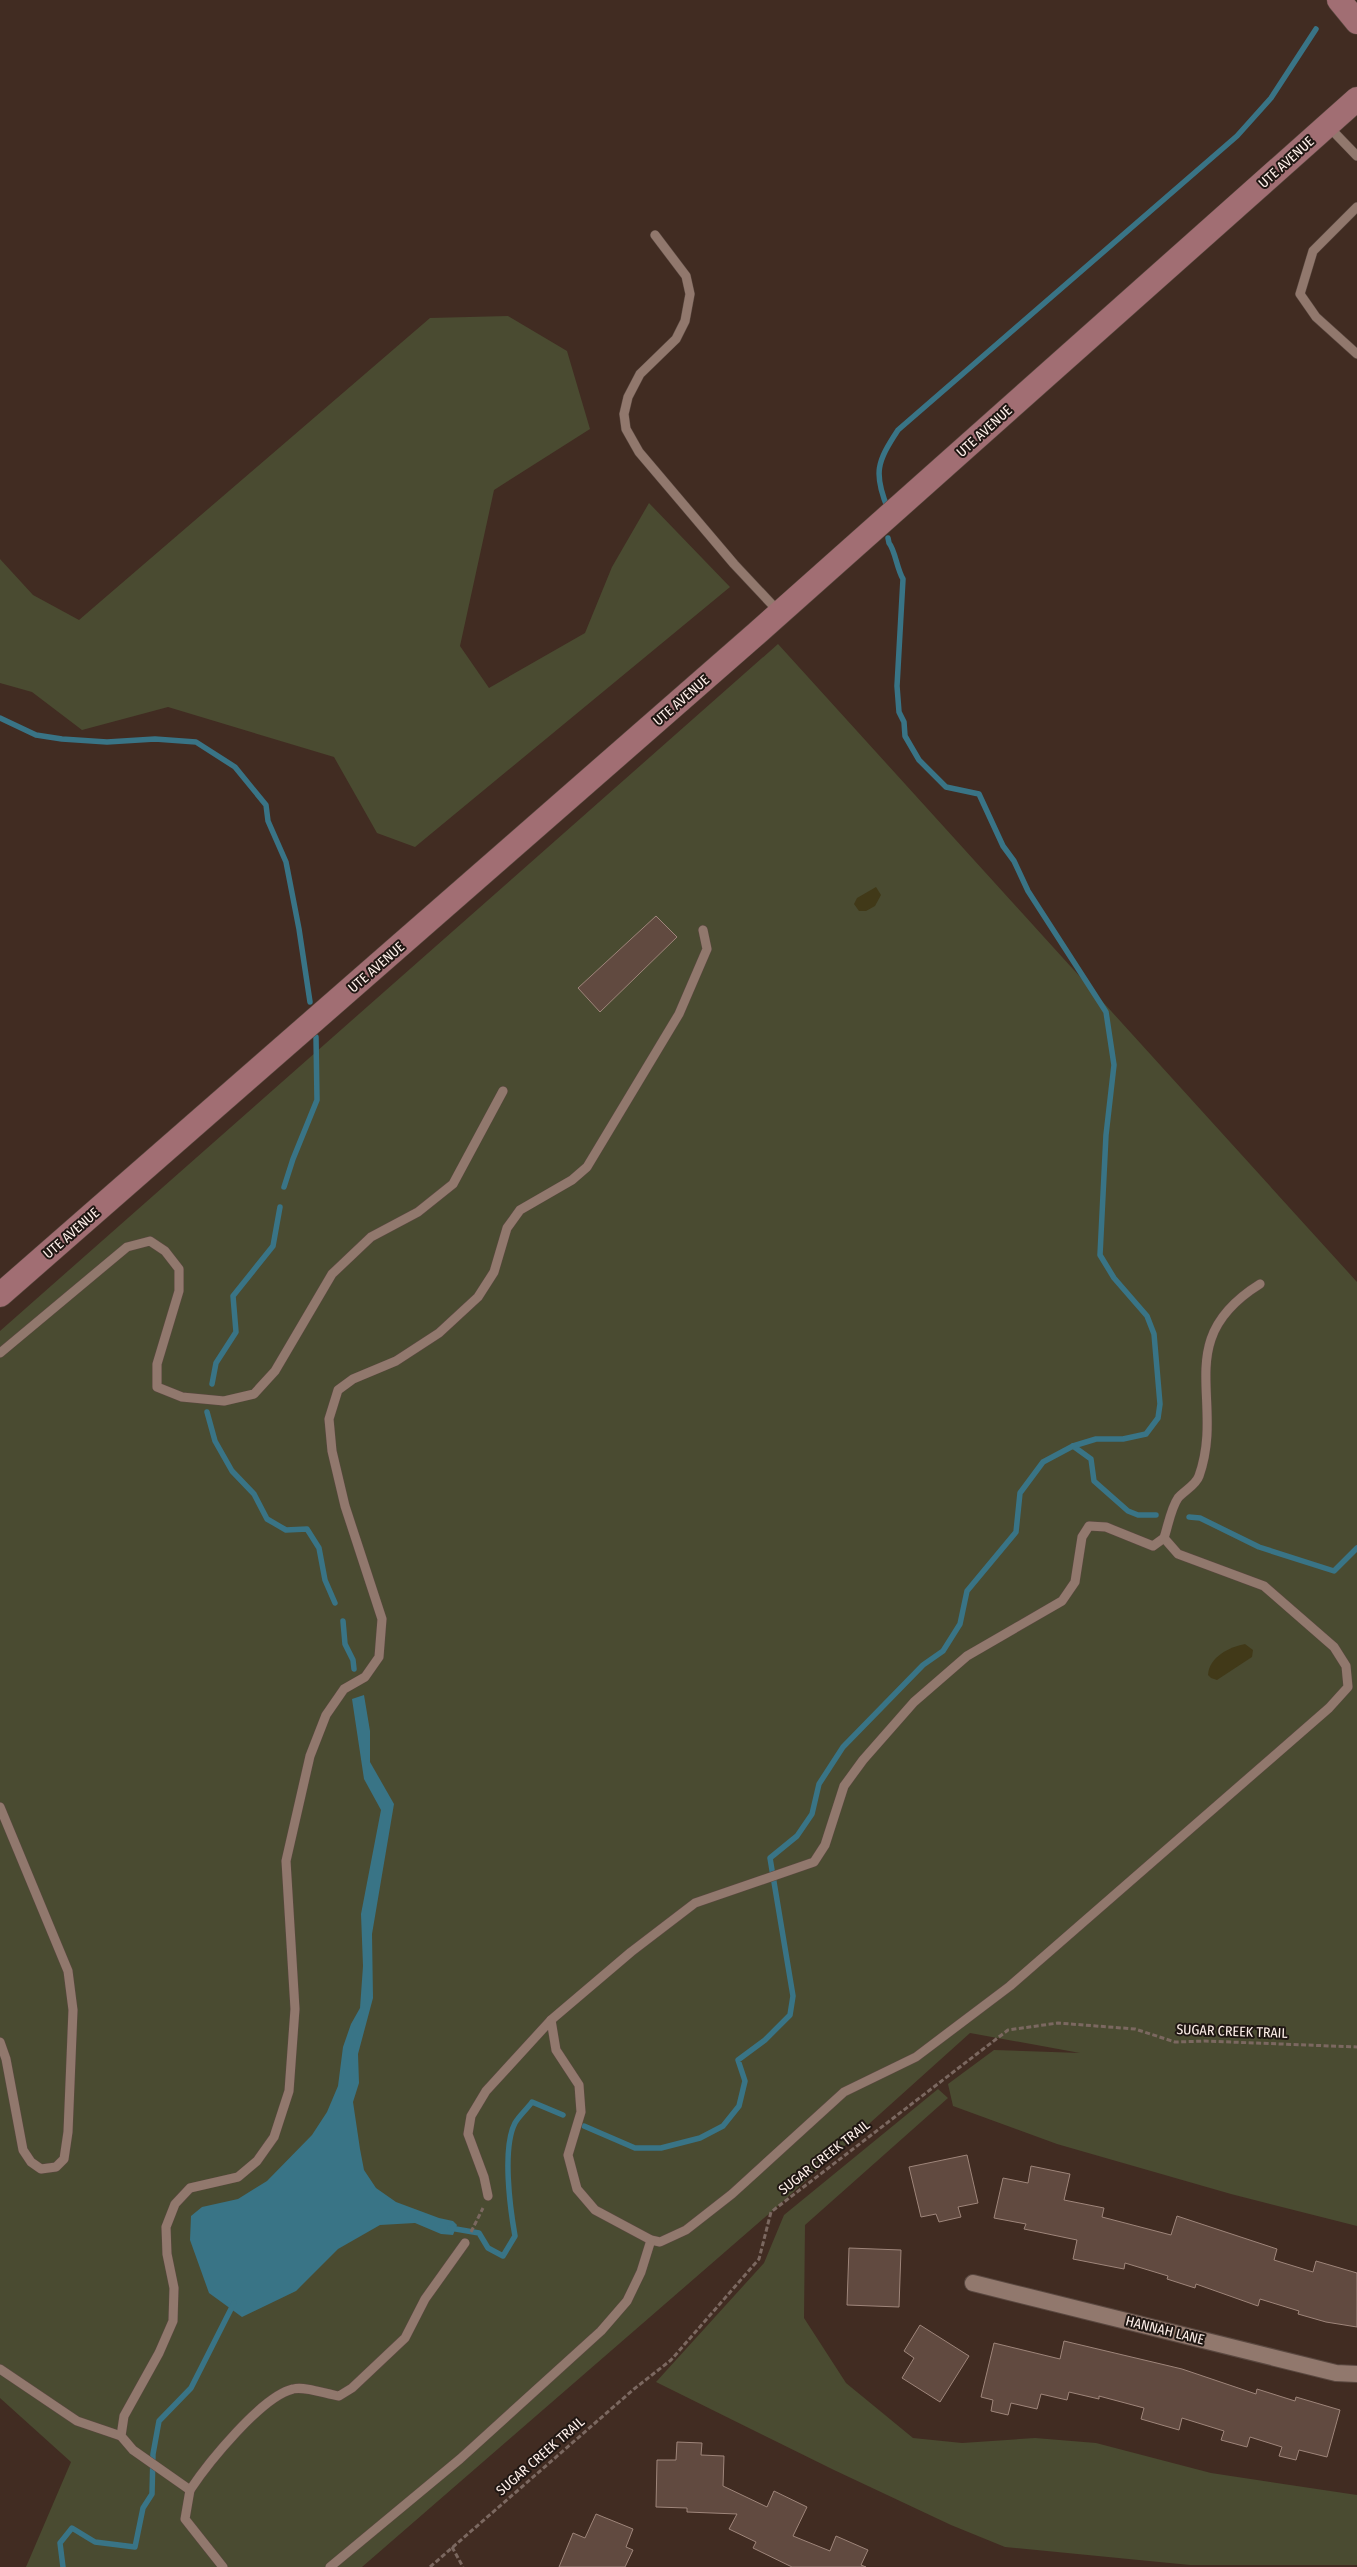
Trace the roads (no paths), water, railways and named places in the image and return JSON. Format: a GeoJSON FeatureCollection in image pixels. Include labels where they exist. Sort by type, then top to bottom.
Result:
{"type":"FeatureCollection","features":[{"type":"Feature","properties":{"kind":"main road"},"geometry":{"type":"LineString","coordinates":[[1339,0],[1357,22]]}},
{"type":"Feature","properties":{"kind":"main road","name":"UTE AVENUE"},"geometry":{"type":"LineString","coordinates":[[0,1295],[780,613],[1357,99]]}},
{"type":"Feature","properties":{"kind":"street","name":"HANNAH LANE"},"geometry":{"type":"LineString","coordinates":[[973,2283],[1336,2373],[1357,2374]]}},
{"type":"Feature","properties":{"kind":"lane"},"geometry":{"type":"LineString","coordinates":[[1327,126],[1357,156]]}},
{"type":"Feature","properties":{"kind":"lane"},"geometry":{"type":"LineString","coordinates":[[1357,207],[1312,251],[1300,294],[1316,317],[1357,354]]}},
{"type":"Feature","properties":{"kind":"lane"},"geometry":{"type":"LineString","coordinates":[[655,235],[686,276],[690,294],[685,322],[676,338],[640,374],[628,396],[624,414],[626,429],[645,460],[734,564],[780,613]]}},
{"type":"Feature","properties":{"kind":"lane"},"geometry":{"type":"LineString","coordinates":[[121,2436],[124,2416],[159,2353],[173,2321],[174,2288],[167,2254],[166,2227],[175,2204],[182,2194],[190,2188],[238,2176],[257,2161],[274,2137],[289,2091],[295,2009],[286,1861],[310,1756],[326,1715],[344,1689],[365,1677],[379,1657],[382,1619],[345,1506],[332,1451],[329,1419],[338,1390],[353,1379],[396,1361],[439,1333],[478,1296],[494,1272],[507,1228],[520,1210],[572,1180],[586,1167],[679,1014],[707,949],[703,930]]}},
{"type":"Feature","properties":{"kind":"lane"},"geometry":{"type":"LineString","coordinates":[[0,1353],[127,1247],[150,1241],[165,1251],[179,1269],[179,1291],[157,1364],[157,1387],[182,1397],[224,1401],[254,1394],[275,1370],[332,1274],[371,1237],[418,1212],[452,1184],[503,1091]]}},
{"type":"Feature","properties":{"kind":"lane"},"geometry":{"type":"LineString","coordinates":[[488,2196],[484,2177],[468,2134],[471,2116],[486,2091],[552,2020],[631,1952],[694,1903],[814,1862],[825,1845],[844,1786],[863,1760],[914,1702],[967,1656],[1062,1601],[1076,1582],[1082,1537],[1089,1526],[1106,1527],[1153,1546],[1164,1538],[1178,1499],[1198,1478],[1206,1442],[1205,1365],[1214,1327],[1241,1296],[1260,1284]]}},
{"type":"Feature","properties":{"kind":"lane"},"geometry":{"type":"LineString","coordinates":[[552,2020],[556,2050],[578,2085],[581,2112],[568,2155],[577,2189],[595,2210],[651,2240],[660,2242],[686,2230],[732,2194],[844,2092],[916,2057],[1010,1986],[1329,1708],[1348,1687],[1346,1666],[1334,1647],[1264,1586],[1178,1554],[1164,1538]]}},
{"type":"Feature","properties":{"kind":"lane"},"geometry":{"type":"LineString","coordinates":[[0,1807],[68,1972],[73,2010],[68,2132],[64,2159],[56,2168],[41,2169],[30,2162],[23,2150],[6,2058],[0,2042]]}},
{"type":"Feature","properties":{"kind":"lane"},"geometry":{"type":"LineString","coordinates":[[330,2567],[460,2459],[601,2330],[626,2301],[641,2272],[651,2240]]}},
{"type":"Feature","properties":{"kind":"lane"},"geometry":{"type":"LineString","coordinates":[[223,2567],[186,2519],[190,2490],[251,2418],[278,2395],[295,2388],[338,2396],[352,2388],[405,2338],[425,2299],[465,2243]]}},
{"type":"Feature","properties":{"kind":"lane"},"geometry":{"type":"LineString","coordinates":[[0,2369],[77,2421],[121,2436],[133,2450],[190,2490]]}},
{"type":"Feature","properties":{"kind":"water"},"geometry":{"type":"Polygon","coordinates":[[[364,1695],[370,1731],[370,1762],[394,1804],[372,1934],[373,1998],[358,2054],[359,2083],[353,2102],[360,2149],[364,2170],[376,2188],[396,2202],[439,2218],[453,2221],[457,2225],[453,2235],[441,2234],[415,2223],[380,2225],[338,2249],[296,2291],[242,2317],[209,2293],[190,2240],[191,2216],[202,2207],[238,2199],[267,2181],[312,2135],[327,2112],[338,2086],[343,2047],[351,2024],[360,2008],[363,1966],[361,1914],[381,1810],[364,1779],[352,1699],[364,1695]]]}},
{"type":"Feature","properties":{"kind":"waterway"},"geometry":{"type":"LineString","coordinates":[[888,509],[880,486],[879,468],[885,451],[898,430],[1237,136],[1271,98],[1316,29]]}},
{"type":"Feature","properties":{"kind":"waterway"},"geometry":{"type":"LineString","coordinates":[[584,2126],[635,2148],[661,2148],[700,2138],[723,2126],[739,2106],[745,2081],[738,2060],[765,2040],[790,2015],[793,1996],[770,1858],[797,1836],[812,1814],[819,1784],[843,1747],[923,1665],[943,1651],[960,1624],[967,1591],[1016,1532],[1020,1493],[1043,1462],[1073,1446],[1096,1439],[1123,1439],[1146,1434],[1158,1418],[1160,1404],[1154,1334],[1147,1316],[1114,1278],[1100,1255],[1106,1135],[1114,1065],[1106,1012],[1028,891],[1014,861],[1003,846],[979,794],[946,787],[919,760],[905,736],[904,722],[899,712],[897,686],[903,579],[888,538]]}},
{"type":"Feature","properties":{"kind":"waterway"},"geometry":{"type":"LineString","coordinates":[[0,718],[36,735],[62,739],[107,742],[155,739],[196,742],[235,767],[266,805],[268,821],[286,862],[310,1002]]}},
{"type":"Feature","properties":{"kind":"waterway"},"geometry":{"type":"LineString","coordinates":[[284,1187],[293,1159],[317,1100],[316,1037]]}},
{"type":"Feature","properties":{"kind":"waterway"},"geometry":{"type":"LineString","coordinates":[[212,1384],[216,1363],[236,1332],[233,1296],[273,1246],[280,1207]]}},
{"type":"Feature","properties":{"kind":"waterway"},"geometry":{"type":"LineString","coordinates":[[207,1412],[215,1441],[232,1471],[254,1494],[267,1519],[286,1530],[307,1529],[319,1548],[325,1580],[335,1603]]}},
{"type":"Feature","properties":{"kind":"waterway"},"geometry":{"type":"LineString","coordinates":[[1073,1446],[1091,1459],[1094,1481],[1128,1511],[1138,1515],[1156,1515]]}},
{"type":"Feature","properties":{"kind":"waterway"},"geometry":{"type":"LineString","coordinates":[[1189,1517],[1200,1518],[1259,1547],[1334,1571],[1357,1548]]}},
{"type":"Feature","properties":{"kind":"waterway"},"geometry":{"type":"LineString","coordinates":[[343,1621],[345,1644],[353,1660],[354,1669]]}},
{"type":"Feature","properties":{"kind":"waterway"},"geometry":{"type":"LineString","coordinates":[[450,2228],[479,2233],[488,2248],[503,2256],[515,2236],[508,2178],[509,2147],[515,2123],[532,2102],[563,2115]]}},
{"type":"Feature","properties":{"kind":"waterway"},"geometry":{"type":"LineString","coordinates":[[63,2567],[60,2543],[72,2528],[95,2542],[135,2547],[143,2508],[152,2494],[153,2454],[159,2421],[191,2388],[234,2303]]}}]}
